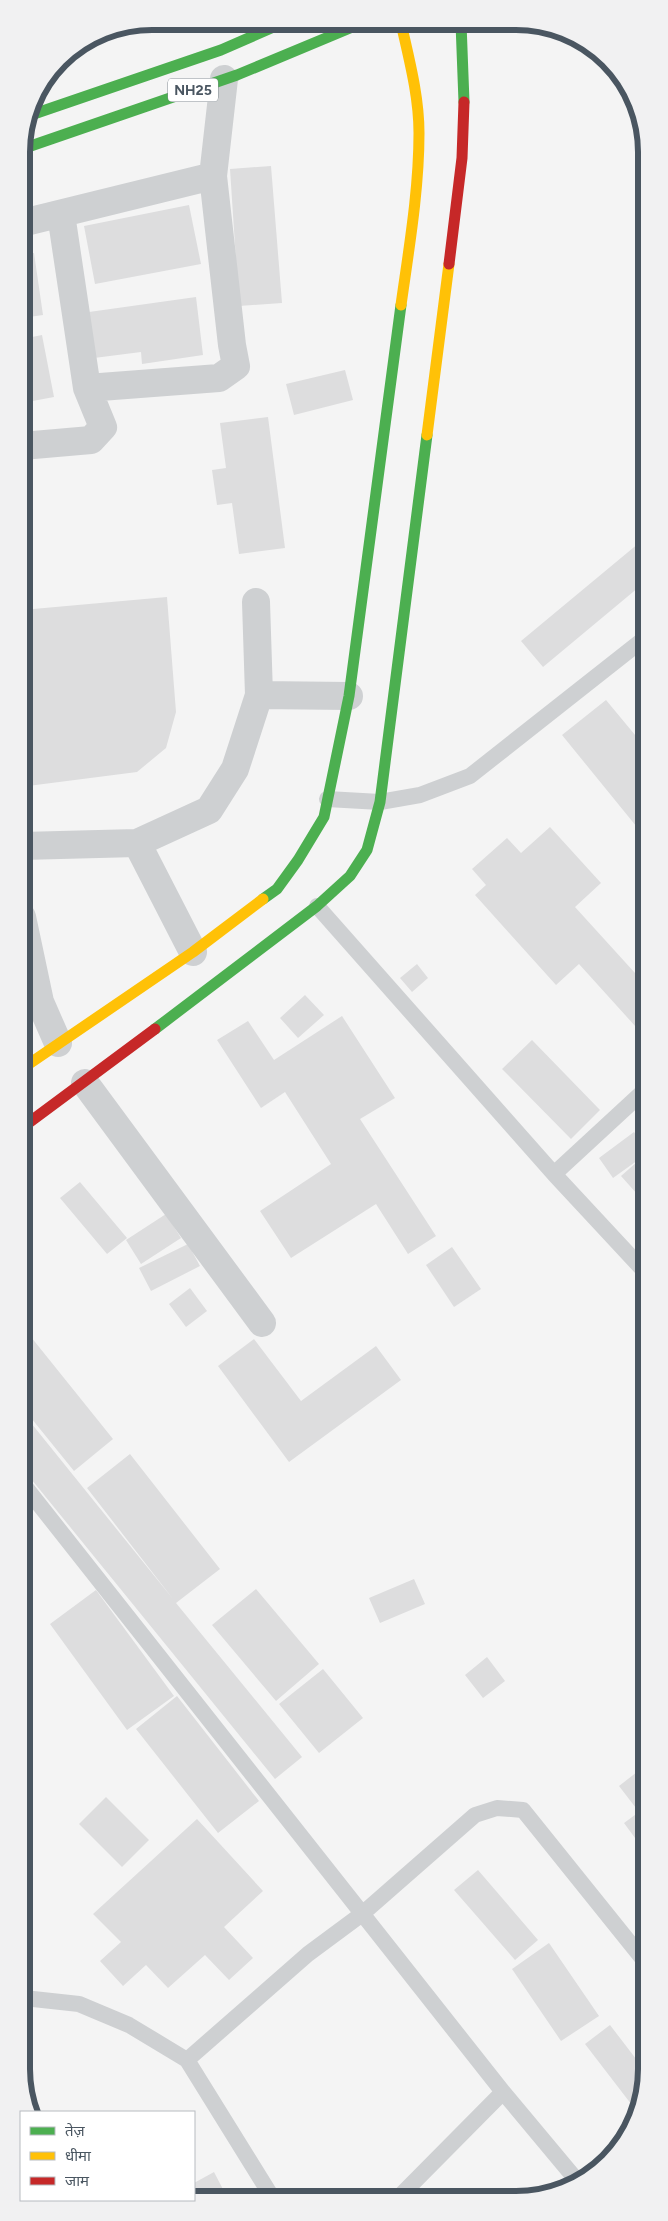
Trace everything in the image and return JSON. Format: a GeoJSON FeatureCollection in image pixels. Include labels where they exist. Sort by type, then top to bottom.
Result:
{"type":"FeatureCollection","features":[{"type":"Feature","properties":{"kind":"street","name":"NH25"},"geometry":{"type":"LineString","coordinates":[[36,113],[221,50],[267,30]]}},
{"type":"Feature","properties":{"kind":"street","name":"NH25"},"geometry":{"type":"LineString","coordinates":[[30,146],[224,79],[312,46],[347,30]]}},
{"type":"Feature","properties":{"kind":"street"},"geometry":{"type":"LineString","coordinates":[[30,1062],[193,952],[277,889],[298,860],[324,817],[350,696],[416,192],[418,123],[414,80],[403,30]]}},
{"type":"Feature","properties":{"kind":"street"},"geometry":{"type":"LineString","coordinates":[[30,1122],[85,1083],[317,906],[350,876],[367,850],[380,802],[462,158],[464,92],[461,30]]}},
{"type":"Feature","properties":{"kind":"street"},"geometry":{"type":"LineString","coordinates":[[87,388],[218,378],[236,366],[213,176],[224,79]]}},
{"type":"Feature","properties":{"kind":"street"},"geometry":{"type":"LineString","coordinates":[[30,221],[213,176]]}},
{"type":"Feature","properties":{"kind":"street"},"geometry":{"type":"LineString","coordinates":[[30,445],[91,440],[103,427],[87,388],[61,214]]}},
{"type":"Feature","properties":{"kind":"street"},"geometry":{"type":"LineString","coordinates":[[30,846],[137,843],[209,810],[235,769],[259,695],[256,602]]}},
{"type":"Feature","properties":{"kind":"street"},"geometry":{"type":"LineString","coordinates":[[259,695],[350,696]]}},
{"type":"Feature","properties":{"kind":"street"},"geometry":{"type":"LineString","coordinates":[[137,843],[193,952]]}},
{"type":"Feature","properties":{"kind":"street"},"geometry":{"type":"LineString","coordinates":[[30,955],[40,1002],[58,1043]]}},
{"type":"Feature","properties":{"kind":"street"},"geometry":{"type":"LineString","coordinates":[[85,1083],[262,1323]]}},
{"type":"Feature","properties":{"kind":"lane"},"geometry":{"type":"LineString","coordinates":[[327,799],[380,802],[420,795],[470,776],[638,644]]}},
{"type":"Feature","properties":{"kind":"lane"},"geometry":{"type":"LineString","coordinates":[[317,906],[554,1174],[638,1264]]}},
{"type":"Feature","properties":{"kind":"lane"},"geometry":{"type":"LineString","coordinates":[[554,1174],[638,1096]]}},
{"type":"Feature","properties":{"kind":"lane"},"geometry":{"type":"LineString","coordinates":[[30,1493],[503,2092],[574,2177]]}},
{"type":"Feature","properties":{"kind":"lane"},"geometry":{"type":"LineString","coordinates":[[187,2060],[308,1954],[362,1914],[475,1815],[497,1808],[523,1810],[638,1953]]}},
{"type":"Feature","properties":{"kind":"lane"},"geometry":{"type":"LineString","coordinates":[[30,1999],[79,2004],[129,2025],[187,2060],[268,2191]]}},
{"type":"Feature","properties":{"kind":"lane"},"geometry":{"type":"LineString","coordinates":[[404,2191],[503,2092]]}},
{"type":"Feature","properties":{"kind":"building"},"geometry":{"type":"Polygon","coordinates":[[[271,166],[282,303],[239,306],[230,169],[271,166]]]}},
{"type":"Feature","properties":{"kind":"building"},"geometry":{"type":"Polygon","coordinates":[[[189,205],[201,264],[95,284],[84,226],[189,205]]]}},
{"type":"Feature","properties":{"kind":"building"},"geometry":{"type":"Polygon","coordinates":[[[34,253],[43,315],[30,317],[30,254],[34,253]]]}},
{"type":"Feature","properties":{"kind":"building"},"geometry":{"type":"Polygon","coordinates":[[[196,297],[203,355],[142,364],[141,352],[94,358],[89,312],[196,297]]]}},
{"type":"Feature","properties":{"kind":"building"},"geometry":{"type":"Polygon","coordinates":[[[42,335],[54,397],[30,402],[30,337],[42,335]]]}},
{"type":"Feature","properties":{"kind":"building"},"geometry":{"type":"Polygon","coordinates":[[[345,370],[353,400],[294,415],[286,384],[345,370]]]}},
{"type":"Feature","properties":{"kind":"building"},"geometry":{"type":"Polygon","coordinates":[[[268,417],[285,548],[239,554],[232,503],[217,505],[212,470],[226,468],[220,423],[268,417]]]}},
{"type":"Feature","properties":{"kind":"building"},"geometry":{"type":"Polygon","coordinates":[[[638,544],[638,588],[543,667],[521,641],[638,544]]]}},
{"type":"Feature","properties":{"kind":"building"},"geometry":{"type":"Polygon","coordinates":[[[167,597],[176,712],[166,748],[137,772],[30,786],[30,609],[167,597]]]}},
{"type":"Feature","properties":{"kind":"building"},"geometry":{"type":"Polygon","coordinates":[[[606,700],[638,739],[638,828],[562,735],[606,700]]]}},
{"type":"Feature","properties":{"kind":"building"},"geometry":{"type":"Polygon","coordinates":[[[550,827],[601,883],[575,907],[638,976],[638,1029],[579,964],[556,985],[475,895],[486,885],[472,869],[507,838],[521,853],[550,827]]]}},
{"type":"Feature","properties":{"kind":"building"},"geometry":{"type":"Polygon","coordinates":[[[417,964],[428,978],[412,992],[400,978],[417,964]]]}},
{"type":"Feature","properties":{"kind":"building"},"geometry":{"type":"Polygon","coordinates":[[[305,995],[324,1015],[298,1038],[280,1018],[305,995]]]}},
{"type":"Feature","properties":{"kind":"building"},"geometry":{"type":"Polygon","coordinates":[[[342,1016],[395,1098],[360,1119],[436,1236],[408,1254],[376,1204],[291,1258],[260,1211],[331,1164],[285,1092],[261,1108],[217,1040],[248,1021],[274,1060],[342,1016]]]}},
{"type":"Feature","properties":{"kind":"building"},"geometry":{"type":"Polygon","coordinates":[[[532,1040],[600,1110],[571,1139],[502,1069],[532,1040]]]}},
{"type":"Feature","properties":{"kind":"building"},"geometry":{"type":"Polygon","coordinates":[[[634,1132],[638,1138],[638,1160],[613,1178],[599,1158],[634,1132]]]}},
{"type":"Feature","properties":{"kind":"building"},"geometry":{"type":"Polygon","coordinates":[[[638,1161],[638,1195],[621,1176],[638,1161]]]}},
{"type":"Feature","properties":{"kind":"building"},"geometry":{"type":"Polygon","coordinates":[[[80,1182],[127,1238],[107,1254],[60,1198],[80,1182]]]}},
{"type":"Feature","properties":{"kind":"building"},"geometry":{"type":"Polygon","coordinates":[[[166,1214],[181,1238],[141,1264],[126,1240],[166,1214]]]}},
{"type":"Feature","properties":{"kind":"building"},"geometry":{"type":"Polygon","coordinates":[[[188,1244],[200,1266],[151,1291],[139,1268],[188,1244]]]}},
{"type":"Feature","properties":{"kind":"building"},"geometry":{"type":"Polygon","coordinates":[[[452,1247],[481,1289],[454,1307],[426,1265],[452,1247]]]}},
{"type":"Feature","properties":{"kind":"building"},"geometry":{"type":"Polygon","coordinates":[[[190,1288],[207,1311],[186,1327],[169,1304],[190,1288]]]}},
{"type":"Feature","properties":{"kind":"building"},"geometry":{"type":"Polygon","coordinates":[[[30,1336],[113,1439],[74,1471],[30,1417],[30,1336]]]}},
{"type":"Feature","properties":{"kind":"building"},"geometry":{"type":"Polygon","coordinates":[[[254,1339],[301,1401],[376,1346],[401,1380],[289,1462],[218,1366],[254,1339]]]}},
{"type":"Feature","properties":{"kind":"building"},"geometry":{"type":"Polygon","coordinates":[[[30,1422],[173,1599],[87,1488],[130,1454],[220,1569],[176,1603],[302,1757],[275,1779],[30,1478],[30,1422]]]}},
{"type":"Feature","properties":{"kind":"building"},"geometry":{"type":"Polygon","coordinates":[[[414,1579],[425,1604],[380,1623],[369,1598],[414,1579]]]}},
{"type":"Feature","properties":{"kind":"building"},"geometry":{"type":"Polygon","coordinates":[[[256,1589],[319,1664],[276,1701],[212,1625],[256,1589]]]}},
{"type":"Feature","properties":{"kind":"building"},"geometry":{"type":"Polygon","coordinates":[[[96,1590],[174,1696],[127,1730],[50,1624],[96,1590]]]}},
{"type":"Feature","properties":{"kind":"building"},"geometry":{"type":"Polygon","coordinates":[[[487,1657],[505,1681],[483,1698],[465,1675],[487,1657]]]}},
{"type":"Feature","properties":{"kind":"building"},"geometry":{"type":"Polygon","coordinates":[[[323,1669],[363,1718],[319,1753],[279,1704],[323,1669]]]}},
{"type":"Feature","properties":{"kind":"building"},"geometry":{"type":"Polygon","coordinates":[[[177,1696],[259,1801],[218,1833],[136,1729],[177,1696]]]}},
{"type":"Feature","properties":{"kind":"building"},"geometry":{"type":"Polygon","coordinates":[[[638,1771],[638,1811],[619,1786],[638,1771]]]}},
{"type":"Feature","properties":{"kind":"building"},"geometry":{"type":"Polygon","coordinates":[[[106,1797],[149,1840],[122,1867],[79,1824],[106,1797]]]}},
{"type":"Feature","properties":{"kind":"building"},"geometry":{"type":"Polygon","coordinates":[[[638,1813],[638,1842],[624,1823],[638,1813]]]}},
{"type":"Feature","properties":{"kind":"building"},"geometry":{"type":"Polygon","coordinates":[[[197,1819],[263,1891],[224,1927],[253,1958],[229,1980],[205,1955],[168,1988],[146,1965],[123,1986],[100,1961],[121,1942],[93,1914],[197,1819]]]}},
{"type":"Feature","properties":{"kind":"building"},"geometry":{"type":"Polygon","coordinates":[[[478,1870],[538,1940],[515,1960],[454,1890],[478,1870]]]}},
{"type":"Feature","properties":{"kind":"building"},"geometry":{"type":"Polygon","coordinates":[[[549,1943],[599,2016],[561,2041],[512,1969],[549,1943]]]}},
{"type":"Feature","properties":{"kind":"building"},"geometry":{"type":"Polygon","coordinates":[[[610,2025],[638,2062],[637,2085],[632,2106],[585,2044],[610,2025]]]}},
{"type":"Feature","properties":{"kind":"building"},"geometry":{"type":"Polygon","coordinates":[[[214,2172],[224,2191],[195,2191],[195,2182],[214,2172]]]}},
{"type":"Feature","properties":{"kind":"traffic: fast"},"geometry":{"type":"LineString","coordinates":[[36,113],[221,50],[267,30]]}},
{"type":"Feature","properties":{"kind":"traffic: fast"},"geometry":{"type":"LineString","coordinates":[[30,146],[237,75],[345,30]]}},
{"type":"Feature","properties":{"kind":"traffic: fast"},"geometry":{"type":"LineString","coordinates":[[461,30],[464,102]]}},
{"type":"Feature","properties":{"kind":"traffic: fast"},"geometry":{"type":"LineString","coordinates":[[263,899],[277,889],[298,860],[324,817],[349,696],[401,305]]}},
{"type":"Feature","properties":{"kind":"traffic: fast"},"geometry":{"type":"LineString","coordinates":[[155,1029],[317,906],[350,876],[367,850],[380,802],[427,435]]}},
{"type":"Feature","properties":{"kind":"traffic: slow"},"geometry":{"type":"LineString","coordinates":[[401,305],[419,154],[419,119],[403,30]]}},
{"type":"Feature","properties":{"kind":"traffic: slow"},"geometry":{"type":"LineString","coordinates":[[427,435],[449,264]]}},
{"type":"Feature","properties":{"kind":"traffic: slow"},"geometry":{"type":"LineString","coordinates":[[30,1063],[193,952],[263,899]]}},
{"type":"Feature","properties":{"kind":"traffic: jam"},"geometry":{"type":"LineString","coordinates":[[449,264],[462,158],[464,102]]}},
{"type":"Feature","properties":{"kind":"traffic: jam"},"geometry":{"type":"LineString","coordinates":[[30,1122],[155,1029]]}}]}
